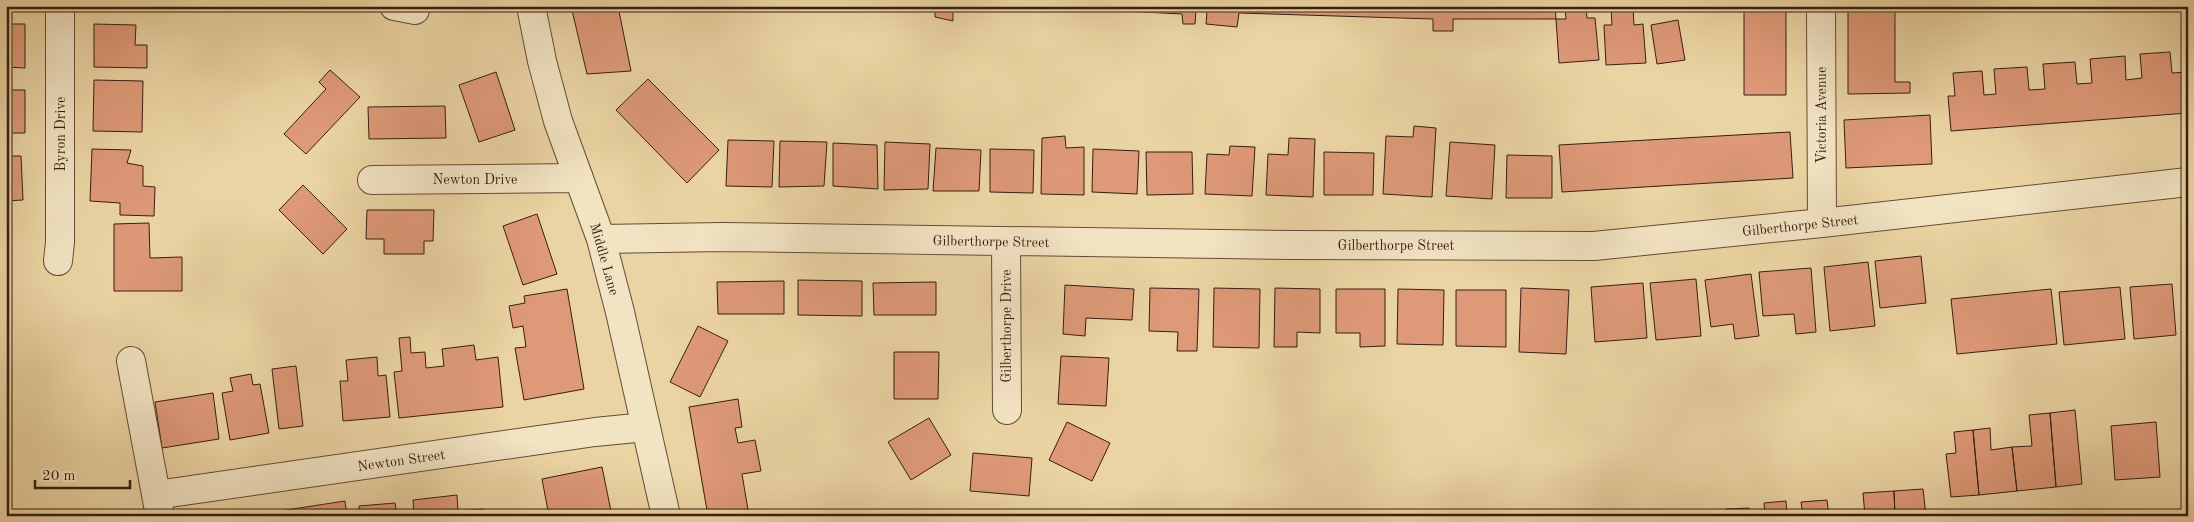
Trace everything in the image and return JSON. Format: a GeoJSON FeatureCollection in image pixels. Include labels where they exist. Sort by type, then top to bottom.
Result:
{"type":"FeatureCollection","features":[{"type":"Feature","properties":{"kind":"street","name":"Byron Drive"},"geometry":{"type":"LineString","coordinates":[[58,261],[60,242],[60,6]]}},
{"type":"Feature","properties":{"kind":"street","name":"Middle Lane"},"geometry":{"type":"LineString","coordinates":[[531,6],[542,61],[558,121],[601,239],[666,516]]}},
{"type":"Feature","properties":{"kind":"street","name":"Victoria Avenue"},"geometry":{"type":"LineString","coordinates":[[1821,6],[1822,223]]}},
{"type":"Feature","properties":{"kind":"street","name":"Newton Drive"},"geometry":{"type":"LineString","coordinates":[[372,180],[578,178]]}},
{"type":"Feature","properties":{"kind":"street","name":"Gilberthorpe Street"},"geometry":{"type":"LineString","coordinates":[[601,239],[722,237],[1006,242],[1594,246],[1822,223],[2188,182]]}},
{"type":"Feature","properties":{"kind":"street","name":"Gilberthorpe Drive"},"geometry":{"type":"LineString","coordinates":[[1006,242],[1007,410]]}},
{"type":"Feature","properties":{"kind":"street"},"geometry":{"type":"LineString","coordinates":[[131,361],[158,505]]}},
{"type":"Feature","properties":{"kind":"street","name":"Newton Street"},"geometry":{"type":"LineString","coordinates":[[158,505],[595,432],[646,427]]}},
{"type":"Feature","properties":{"kind":"building"},"geometry":{"type":"Polygon","coordinates":[[[571,6],[618,6],[631,71],[587,74],[571,6]]]}},
{"type":"Feature","properties":{"kind":"building"},"geometry":{"type":"Polygon","coordinates":[[[935,6],[953,6],[953,21],[935,17],[935,6]]]}},
{"type":"Feature","properties":{"kind":"building"},"geometry":{"type":"Polygon","coordinates":[[[1022,6],[1555,6],[1556,19],[1453,19],[1453,31],[1433,31],[1433,19],[1239,13],[1237,27],[1206,24],[1207,12],[1196,11],[1195,24],[1183,24],[1182,14],[1022,6]]]}},
{"type":"Feature","properties":{"kind":"building"},"geometry":{"type":"Polygon","coordinates":[[[1565,6],[1586,6],[1587,18],[1595,18],[1599,60],[1559,63],[1556,19],[1566,19],[1565,6]]]}},
{"type":"Feature","properties":{"kind":"building"},"geometry":{"type":"Polygon","coordinates":[[[1633,6],[1634,25],[1643,24],[1646,63],[1606,65],[1604,25],[1612,25],[1611,7],[1633,6]]]}},
{"type":"Feature","properties":{"kind":"building"},"geometry":{"type":"Polygon","coordinates":[[[1744,6],[1786,6],[1786,95],[1744,95],[1744,6]]]}},
{"type":"Feature","properties":{"kind":"building"},"geometry":{"type":"Polygon","coordinates":[[[1848,6],[1895,6],[1895,82],[1910,82],[1910,93],[1848,94],[1848,6]]]}},
{"type":"Feature","properties":{"kind":"building"},"geometry":{"type":"Polygon","coordinates":[[[1678,20],[1685,60],[1657,64],[1651,25],[1678,20]]]}},
{"type":"Feature","properties":{"kind":"building"},"geometry":{"type":"Polygon","coordinates":[[[6,24],[25,24],[25,68],[6,67],[6,24]]]}},
{"type":"Feature","properties":{"kind":"building"},"geometry":{"type":"Polygon","coordinates":[[[94,24],[136,25],[135,45],[147,45],[147,68],[94,67],[94,24]]]}},
{"type":"Feature","properties":{"kind":"building"},"geometry":{"type":"Polygon","coordinates":[[[2184,49],[2188,49],[2188,113],[1951,131],[1948,96],[1955,96],[1953,73],[1982,71],[1984,95],[1996,94],[1994,69],[2027,67],[2029,90],[2045,89],[2043,64],[2075,62],[2077,84],[2092,83],[2090,59],[2125,56],[2126,80],[2142,78],[2140,54],[2170,52],[2172,73],[2186,72],[2184,49]]]}},
{"type":"Feature","properties":{"kind":"building"},"geometry":{"type":"Polygon","coordinates":[[[330,70],[360,97],[306,154],[284,134],[326,89],[319,82],[330,70]]]}},
{"type":"Feature","properties":{"kind":"building"},"geometry":{"type":"Polygon","coordinates":[[[496,72],[515,130],[479,142],[459,85],[496,72]]]}},
{"type":"Feature","properties":{"kind":"building"},"geometry":{"type":"Polygon","coordinates":[[[648,79],[719,150],[687,183],[616,110],[648,79]]]}},
{"type":"Feature","properties":{"kind":"building"},"geometry":{"type":"Polygon","coordinates":[[[94,80],[143,81],[142,132],[93,131],[94,80]]]}},
{"type":"Feature","properties":{"kind":"building"},"geometry":{"type":"Polygon","coordinates":[[[6,90],[25,90],[25,133],[6,133],[6,90]]]}},
{"type":"Feature","properties":{"kind":"building"},"geometry":{"type":"Polygon","coordinates":[[[445,106],[446,138],[369,139],[368,107],[445,106]]]}},
{"type":"Feature","properties":{"kind":"building"},"geometry":{"type":"Polygon","coordinates":[[[1930,115],[1932,164],[1846,168],[1844,120],[1930,115]]]}},
{"type":"Feature","properties":{"kind":"building"},"geometry":{"type":"Polygon","coordinates":[[[1414,126],[1436,128],[1432,197],[1383,194],[1386,136],[1413,137],[1414,126]]]}},
{"type":"Feature","properties":{"kind":"building"},"geometry":{"type":"Polygon","coordinates":[[[1790,132],[1793,178],[1562,192],[1559,145],[1790,132]]]}},
{"type":"Feature","properties":{"kind":"building"},"geometry":{"type":"Polygon","coordinates":[[[1065,136],[1066,148],[1084,147],[1084,195],[1041,194],[1042,138],[1065,136]]]}},
{"type":"Feature","properties":{"kind":"building"},"geometry":{"type":"Polygon","coordinates":[[[1289,138],[1315,139],[1313,197],[1266,195],[1268,154],[1288,155],[1289,138]]]}},
{"type":"Feature","properties":{"kind":"building"},"geometry":{"type":"Polygon","coordinates":[[[728,140],[774,141],[772,187],[726,186],[728,140]]]}},
{"type":"Feature","properties":{"kind":"building"},"geometry":{"type":"Polygon","coordinates":[[[780,141],[827,142],[824,186],[779,187],[780,141]]]}},
{"type":"Feature","properties":{"kind":"building"},"geometry":{"type":"Polygon","coordinates":[[[885,142],[930,144],[928,189],[884,190],[885,142]]]}},
{"type":"Feature","properties":{"kind":"building"},"geometry":{"type":"Polygon","coordinates":[[[1450,142],[1495,145],[1492,199],[1446,196],[1450,142]]]}},
{"type":"Feature","properties":{"kind":"building"},"geometry":{"type":"Polygon","coordinates":[[[833,143],[877,145],[878,189],[833,186],[833,143]]]}},
{"type":"Feature","properties":{"kind":"building"},"geometry":{"type":"Polygon","coordinates":[[[1230,146],[1255,147],[1252,196],[1205,194],[1207,154],[1229,155],[1230,146]]]}},
{"type":"Feature","properties":{"kind":"building"},"geometry":{"type":"Polygon","coordinates":[[[936,148],[981,150],[979,191],[933,191],[936,148]]]}},
{"type":"Feature","properties":{"kind":"building"},"geometry":{"type":"Polygon","coordinates":[[[92,149],[131,150],[127,163],[143,166],[143,186],[155,187],[154,216],[120,215],[120,203],[90,201],[92,149]]]}},
{"type":"Feature","properties":{"kind":"building"},"geometry":{"type":"Polygon","coordinates":[[[990,149],[1034,150],[1033,193],[990,192],[990,149]]]}},
{"type":"Feature","properties":{"kind":"building"},"geometry":{"type":"Polygon","coordinates":[[[1093,149],[1139,151],[1137,194],[1092,192],[1093,149]]]}},
{"type":"Feature","properties":{"kind":"building"},"geometry":{"type":"Polygon","coordinates":[[[1146,152],[1192,152],[1193,194],[1147,195],[1146,152]]]}},
{"type":"Feature","properties":{"kind":"building"},"geometry":{"type":"Polygon","coordinates":[[[1324,152],[1374,153],[1373,195],[1324,195],[1324,152]]]}},
{"type":"Feature","properties":{"kind":"building"},"geometry":{"type":"Polygon","coordinates":[[[1507,155],[1552,156],[1552,198],[1506,198],[1507,155]]]}},
{"type":"Feature","properties":{"kind":"building"},"geometry":{"type":"Polygon","coordinates":[[[6,156],[21,156],[23,200],[6,201],[6,156]]]}},
{"type":"Feature","properties":{"kind":"building"},"geometry":{"type":"Polygon","coordinates":[[[303,185],[347,229],[323,254],[279,210],[303,185]]]}},
{"type":"Feature","properties":{"kind":"building"},"geometry":{"type":"Polygon","coordinates":[[[367,210],[434,210],[433,241],[424,241],[424,254],[384,254],[384,239],[366,239],[367,210]]]}},
{"type":"Feature","properties":{"kind":"building"},"geometry":{"type":"Polygon","coordinates":[[[537,214],[557,274],[523,285],[503,226],[537,214]]]}},
{"type":"Feature","properties":{"kind":"building"},"geometry":{"type":"Polygon","coordinates":[[[149,223],[150,258],[182,257],[182,291],[114,291],[114,224],[149,223]]]}},
{"type":"Feature","properties":{"kind":"building"},"geometry":{"type":"Polygon","coordinates":[[[1921,256],[1926,303],[1880,308],[1875,261],[1921,256]]]}},
{"type":"Feature","properties":{"kind":"building"},"geometry":{"type":"Polygon","coordinates":[[[1868,262],[1875,326],[1830,331],[1824,267],[1868,262]]]}},
{"type":"Feature","properties":{"kind":"building"},"geometry":{"type":"Polygon","coordinates":[[[1811,268],[1816,332],[1796,334],[1794,314],[1763,316],[1759,272],[1811,268]]]}},
{"type":"Feature","properties":{"kind":"building"},"geometry":{"type":"Polygon","coordinates":[[[1751,274],[1759,336],[1735,339],[1733,324],[1711,327],[1705,280],[1751,274]]]}},
{"type":"Feature","properties":{"kind":"building"},"geometry":{"type":"Polygon","coordinates":[[[1696,279],[1701,336],[1656,340],[1650,283],[1696,279]]]}},
{"type":"Feature","properties":{"kind":"building"},"geometry":{"type":"Polygon","coordinates":[[[798,280],[862,281],[862,316],[798,315],[798,280]]]}},
{"type":"Feature","properties":{"kind":"building"},"geometry":{"type":"Polygon","coordinates":[[[784,281],[784,314],[718,314],[717,282],[784,281]]]}},
{"type":"Feature","properties":{"kind":"building"},"geometry":{"type":"Polygon","coordinates":[[[936,282],[936,315],[874,315],[873,283],[936,282]]]}},
{"type":"Feature","properties":{"kind":"building"},"geometry":{"type":"Polygon","coordinates":[[[1643,283],[1647,338],[1595,342],[1591,287],[1643,283]]]}},
{"type":"Feature","properties":{"kind":"building"},"geometry":{"type":"Polygon","coordinates":[[[2172,284],[2176,335],[2134,339],[2130,287],[2172,284]]]}},
{"type":"Feature","properties":{"kind":"building"},"geometry":{"type":"Polygon","coordinates":[[[1065,285],[1134,289],[1132,320],[1086,318],[1085,336],[1063,334],[1065,285]]]}},
{"type":"Feature","properties":{"kind":"building"},"geometry":{"type":"Polygon","coordinates":[[[2120,287],[2125,339],[2064,345],[2059,292],[2120,287]]]}},
{"type":"Feature","properties":{"kind":"building"},"geometry":{"type":"Polygon","coordinates":[[[1150,288],[1199,289],[1197,351],[1177,351],[1178,332],[1149,331],[1150,288]]]}},
{"type":"Feature","properties":{"kind":"building"},"geometry":{"type":"Polygon","coordinates":[[[1214,288],[1260,289],[1259,348],[1213,347],[1214,288]]]}},
{"type":"Feature","properties":{"kind":"building"},"geometry":{"type":"Polygon","coordinates":[[[1275,288],[1320,289],[1320,333],[1297,332],[1297,347],[1274,347],[1275,288]]]}},
{"type":"Feature","properties":{"kind":"building"},"geometry":{"type":"Polygon","coordinates":[[[1521,288],[1569,290],[1566,354],[1519,352],[1521,288]]]}},
{"type":"Feature","properties":{"kind":"building"},"geometry":{"type":"Polygon","coordinates":[[[567,289],[584,389],[524,400],[515,348],[526,347],[523,326],[513,328],[509,306],[525,303],[524,296],[567,289]]]}},
{"type":"Feature","properties":{"kind":"building"},"geometry":{"type":"Polygon","coordinates":[[[1336,289],[1385,289],[1385,346],[1360,347],[1360,333],[1336,333],[1336,289]]]}},
{"type":"Feature","properties":{"kind":"building"},"geometry":{"type":"Polygon","coordinates":[[[1398,289],[1444,290],[1443,345],[1397,344],[1398,289]]]}},
{"type":"Feature","properties":{"kind":"building"},"geometry":{"type":"Polygon","coordinates":[[[2051,289],[2057,344],[1957,354],[1951,299],[2051,289]]]}},
{"type":"Feature","properties":{"kind":"building"},"geometry":{"type":"Polygon","coordinates":[[[1456,290],[1506,290],[1506,347],[1456,346],[1456,290]]]}},
{"type":"Feature","properties":{"kind":"building"},"geometry":{"type":"Polygon","coordinates":[[[698,326],[728,341],[700,397],[670,382],[698,326]]]}},
{"type":"Feature","properties":{"kind":"building"},"geometry":{"type":"Polygon","coordinates":[[[410,337],[411,353],[425,352],[426,368],[444,366],[442,349],[474,345],[476,360],[498,357],[503,407],[399,418],[394,372],[402,371],[399,338],[410,337]]]}},
{"type":"Feature","properties":{"kind":"building"},"geometry":{"type":"Polygon","coordinates":[[[894,352],[939,352],[938,399],[894,399],[894,352]]]}},
{"type":"Feature","properties":{"kind":"building"},"geometry":{"type":"Polygon","coordinates":[[[1061,356],[1109,358],[1106,406],[1058,404],[1061,356]]]}},
{"type":"Feature","properties":{"kind":"building"},"geometry":{"type":"Polygon","coordinates":[[[377,357],[378,376],[386,375],[390,417],[343,421],[340,381],[348,381],[346,360],[377,357]]]}},
{"type":"Feature","properties":{"kind":"building"},"geometry":{"type":"Polygon","coordinates":[[[296,366],[303,426],[279,429],[272,369],[296,366]]]}},
{"type":"Feature","properties":{"kind":"building"},"geometry":{"type":"Polygon","coordinates":[[[251,374],[253,385],[260,384],[269,433],[230,440],[222,393],[233,391],[230,378],[251,374]]]}},
{"type":"Feature","properties":{"kind":"building"},"geometry":{"type":"Polygon","coordinates":[[[213,393],[219,439],[162,448],[155,402],[213,393]]]}},
{"type":"Feature","properties":{"kind":"building"},"geometry":{"type":"Polygon","coordinates":[[[738,399],[742,427],[735,428],[738,443],[755,440],[761,471],[742,474],[749,516],[708,516],[689,407],[738,399]]]}},
{"type":"Feature","properties":{"kind":"building"},"geometry":{"type":"Polygon","coordinates":[[[2075,410],[2082,484],[2056,487],[2050,413],[2075,410]]]}},
{"type":"Feature","properties":{"kind":"building"},"geometry":{"type":"Polygon","coordinates":[[[2050,413],[2056,487],[2017,491],[2012,447],[2032,446],[2029,415],[2050,413]]]}},
{"type":"Feature","properties":{"kind":"building"},"geometry":{"type":"Polygon","coordinates":[[[929,418],[951,455],[911,480],[888,442],[929,418]]]}},
{"type":"Feature","properties":{"kind":"building"},"geometry":{"type":"Polygon","coordinates":[[[1067,422],[1110,443],[1092,481],[1049,460],[1067,422]]]}},
{"type":"Feature","properties":{"kind":"building"},"geometry":{"type":"Polygon","coordinates":[[[2156,422],[2160,477],[2115,480],[2111,426],[2156,422]]]}},
{"type":"Feature","properties":{"kind":"building"},"geometry":{"type":"Polygon","coordinates":[[[1990,428],[1991,450],[2012,447],[2017,491],[1979,495],[1973,430],[1990,428]]]}},
{"type":"Feature","properties":{"kind":"building"},"geometry":{"type":"Polygon","coordinates":[[[1973,430],[1979,495],[1951,497],[1946,454],[1956,453],[1954,432],[1973,430]]]}},
{"type":"Feature","properties":{"kind":"building"},"geometry":{"type":"Polygon","coordinates":[[[973,453],[1032,458],[1029,496],[970,491],[973,453]]]}},
{"type":"Feature","properties":{"kind":"building"},"geometry":{"type":"Polygon","coordinates":[[[602,467],[612,516],[549,516],[542,479],[602,467]]]}},
{"type":"Feature","properties":{"kind":"building"},"geometry":{"type":"Polygon","coordinates":[[[1923,489],[1926,516],[1895,516],[1894,491],[1923,489]]]}},
{"type":"Feature","properties":{"kind":"building"},"geometry":{"type":"Polygon","coordinates":[[[1894,491],[1895,516],[1865,516],[1863,493],[1894,491]]]}},
{"type":"Feature","properties":{"kind":"building"},"geometry":{"type":"Polygon","coordinates":[[[457,495],[458,511],[483,509],[484,516],[414,516],[413,500],[457,495]]]}},
{"type":"Feature","properties":{"kind":"building"},"geometry":{"type":"Polygon","coordinates":[[[1827,500],[1829,516],[1803,516],[1801,502],[1827,500]]]}},
{"type":"Feature","properties":{"kind":"building"},"geometry":{"type":"Polygon","coordinates":[[[345,501],[347,516],[273,516],[273,512],[345,501]]]}},
{"type":"Feature","properties":{"kind":"building"},"geometry":{"type":"Polygon","coordinates":[[[1786,501],[1787,516],[1765,516],[1764,503],[1786,501]]]}},
{"type":"Feature","properties":{"kind":"building"},"geometry":{"type":"Polygon","coordinates":[[[395,503],[397,516],[360,516],[359,506],[395,503]]]}},
{"type":"Feature","properties":{"kind":"building"},"geometry":{"type":"Polygon","coordinates":[[[1749,508],[1750,516],[1726,516],[1726,509],[1749,508]]]}}]}
